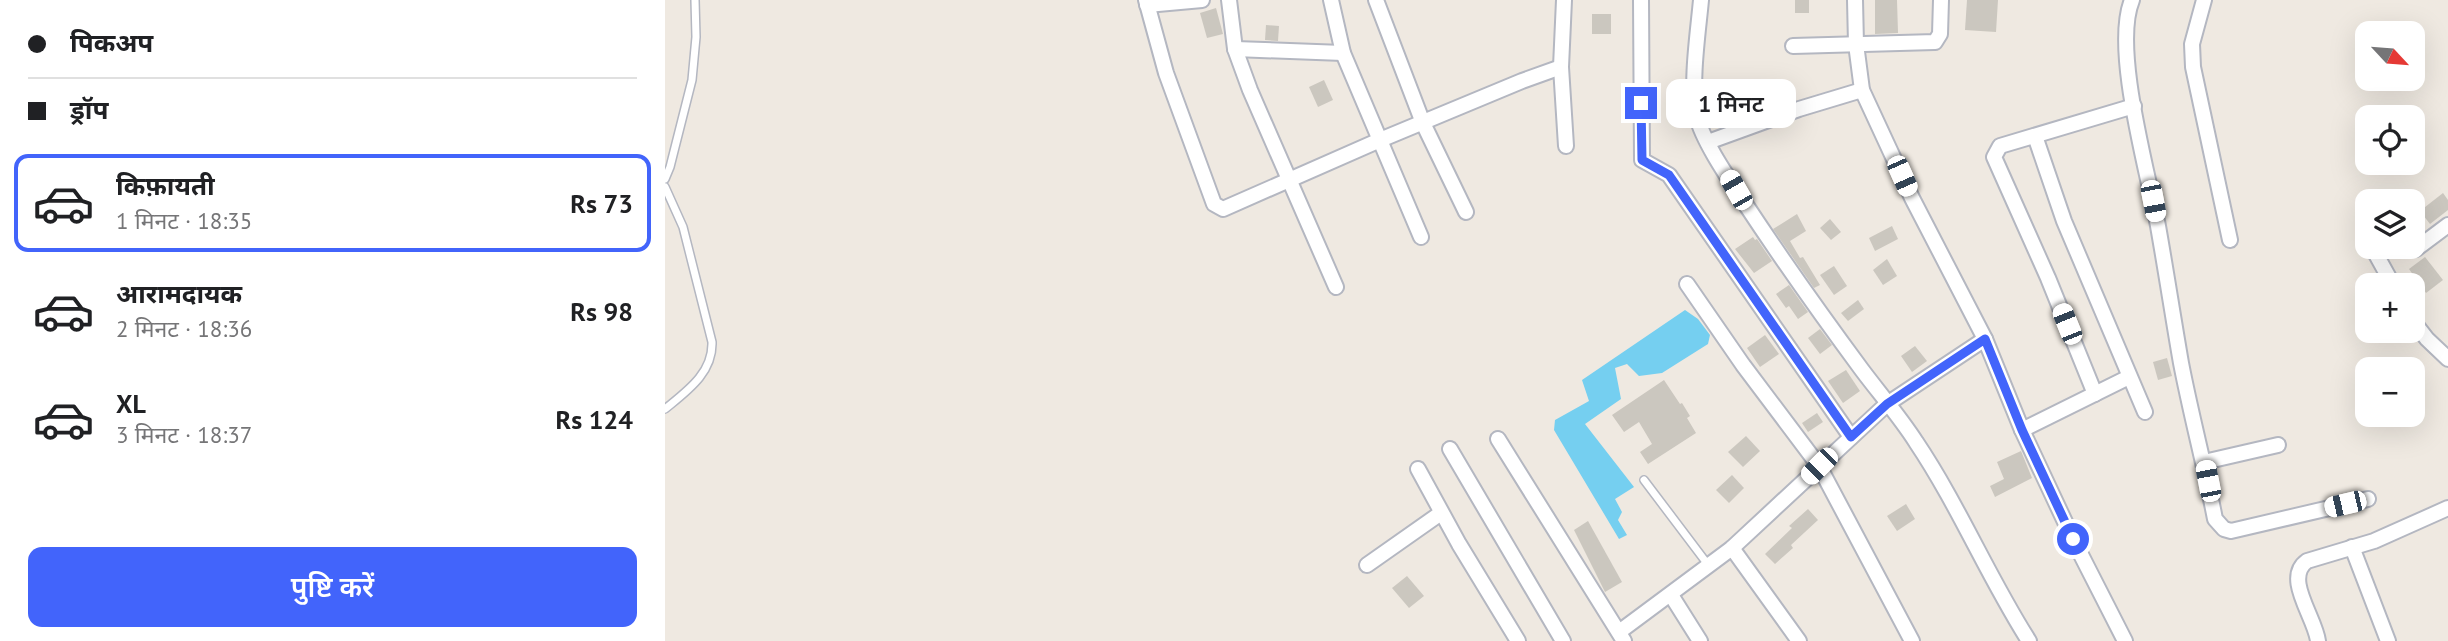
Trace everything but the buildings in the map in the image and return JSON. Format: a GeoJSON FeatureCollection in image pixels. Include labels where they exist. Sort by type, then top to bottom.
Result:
{"type":"FeatureCollection","features":[{"type":"Feature","properties":{"kind":"street"},"geometry":{"type":"LineString","coordinates":[[1202,0],[1147,3],[1166,73],[1214,204],[1223,209],[1380,140],[1562,66]]}},
{"type":"Feature","properties":{"kind":"street"},"geometry":{"type":"LineString","coordinates":[[1229,0],[1235,49],[1250,90],[1336,287]]}},
{"type":"Feature","properties":{"kind":"street"},"geometry":{"type":"LineString","coordinates":[[1331,0],[1343,53],[1421,237]]}},
{"type":"Feature","properties":{"kind":"street"},"geometry":{"type":"LineString","coordinates":[[1376,0],[1423,123],[1466,212]]}},
{"type":"Feature","properties":{"kind":"street"},"geometry":{"type":"LineString","coordinates":[[1564,0],[1562,66],[1566,146]]}},
{"type":"Feature","properties":{"kind":"street"},"geometry":{"type":"LineString","coordinates":[[1641,0],[1642,160],[1669,175],[1851,437]]}},
{"type":"Feature","properties":{"kind":"street"},"geometry":{"type":"LineString","coordinates":[[1701,0],[1695,100],[1697,116],[1708,142],[1789,270],[1924,455],[2029,641]]}},
{"type":"Feature","properties":{"kind":"street"},"geometry":{"type":"LineString","coordinates":[[1855,0],[1856,44],[1863,90],[1912,198],[1985,339],[2022,430],[2125,641]]}},
{"type":"Feature","properties":{"kind":"street"},"geometry":{"type":"LineString","coordinates":[[1793,46],[1935,42],[1940,34],[1941,0]]}},
{"type":"Feature","properties":{"kind":"street"},"geometry":{"type":"LineString","coordinates":[[2132,0],[2125,34],[2134,106],[2158,224],[2181,364],[2215,519],[2224,529],[2231,531],[2368,499]]}},
{"type":"Feature","properties":{"kind":"street"},"geometry":{"type":"LineString","coordinates":[[2204,0],[2192,44],[2193,66],[2230,240]]}},
{"type":"Feature","properties":{"kind":"street"},"geometry":{"type":"LineString","coordinates":[[1235,49],[1343,53]]}},
{"type":"Feature","properties":{"kind":"street"},"geometry":{"type":"LineString","coordinates":[[1708,142],[1799,109],[1863,90]]}},
{"type":"Feature","properties":{"kind":"street"},"geometry":{"type":"LineString","coordinates":[[2095,394],[2048,278],[1994,157],[2000,146],[2134,106]]}},
{"type":"Feature","properties":{"kind":"street"},"geometry":{"type":"LineString","coordinates":[[2035,136],[2064,221],[2145,412]]}},
{"type":"Feature","properties":{"kind":"street"},"geometry":{"type":"LineString","coordinates":[[2425,242],[2448,225]]}},
{"type":"Feature","properties":{"kind":"street"},"geometry":{"type":"LineString","coordinates":[[1686,284],[1819,466],[1912,641]]}},
{"type":"Feature","properties":{"kind":"street"},"geometry":{"type":"LineString","coordinates":[[2425,336],[2448,359]]}},
{"type":"Feature","properties":{"kind":"street"},"geometry":{"type":"LineString","coordinates":[[1499,439],[1622,636],[1732,548],[1887,404],[1985,339]]}},
{"type":"Feature","properties":{"kind":"street"},"geometry":{"type":"LineString","coordinates":[[2022,430],[2129,377]]}},
{"type":"Feature","properties":{"kind":"street"},"geometry":{"type":"LineString","coordinates":[[2204,462],[2278,445]]}},
{"type":"Feature","properties":{"kind":"street"},"geometry":{"type":"LineString","coordinates":[[1450,449],[1563,641]]}},
{"type":"Feature","properties":{"kind":"street"},"geometry":{"type":"LineString","coordinates":[[1418,469],[1441,513],[1518,641]]}},
{"type":"Feature","properties":{"kind":"street"},"geometry":{"type":"LineString","coordinates":[[2318,641],[2296,579],[2297,572],[2307,561],[2374,541],[2448,508]]}},
{"type":"Feature","properties":{"kind":"street"},"geometry":{"type":"LineString","coordinates":[[1367,565],[1441,513]]}},
{"type":"Feature","properties":{"kind":"street"},"geometry":{"type":"LineString","coordinates":[[2352,547],[2388,641]]}},
{"type":"Feature","properties":{"kind":"street"},"geometry":{"type":"LineString","coordinates":[[1732,548],[1799,641]]}},
{"type":"Feature","properties":{"kind":"street"},"geometry":{"type":"LineString","coordinates":[[1671,595],[1700,641]]}},
{"type":"Feature","properties":{"kind":"lane"},"geometry":{"type":"LineString","coordinates":[[665,179],[692,80],[696,37],[695,0]]}},
{"type":"Feature","properties":{"kind":"lane"},"geometry":{"type":"LineString","coordinates":[[665,187],[683,227],[713,354],[702,375],[665,409]]}},
{"type":"Feature","properties":{"kind":"lane"},"geometry":{"type":"LineString","coordinates":[[1644,480],[1710,566]]}},
{"type":"Feature","properties":{"kind":"water"},"geometry":{"type":"Polygon","coordinates":[[[1685,310],[1698,319],[1710,335],[1708,344],[1662,373],[1639,376],[1627,364],[1615,368],[1621,399],[1585,424],[1634,487],[1615,499],[1622,512],[1618,520],[1627,535],[1619,539],[1554,430],[1555,420],[1589,401],[1582,380],[1685,310]]]}},
{"type":"Feature","properties":{"kind":"route"},"geometry":{"type":"LineString","coordinates":[[1641,103],[1642,160],[1669,175],[1851,437],[1887,404],[1985,339],[2022,430],[2073,539]]}}]}
